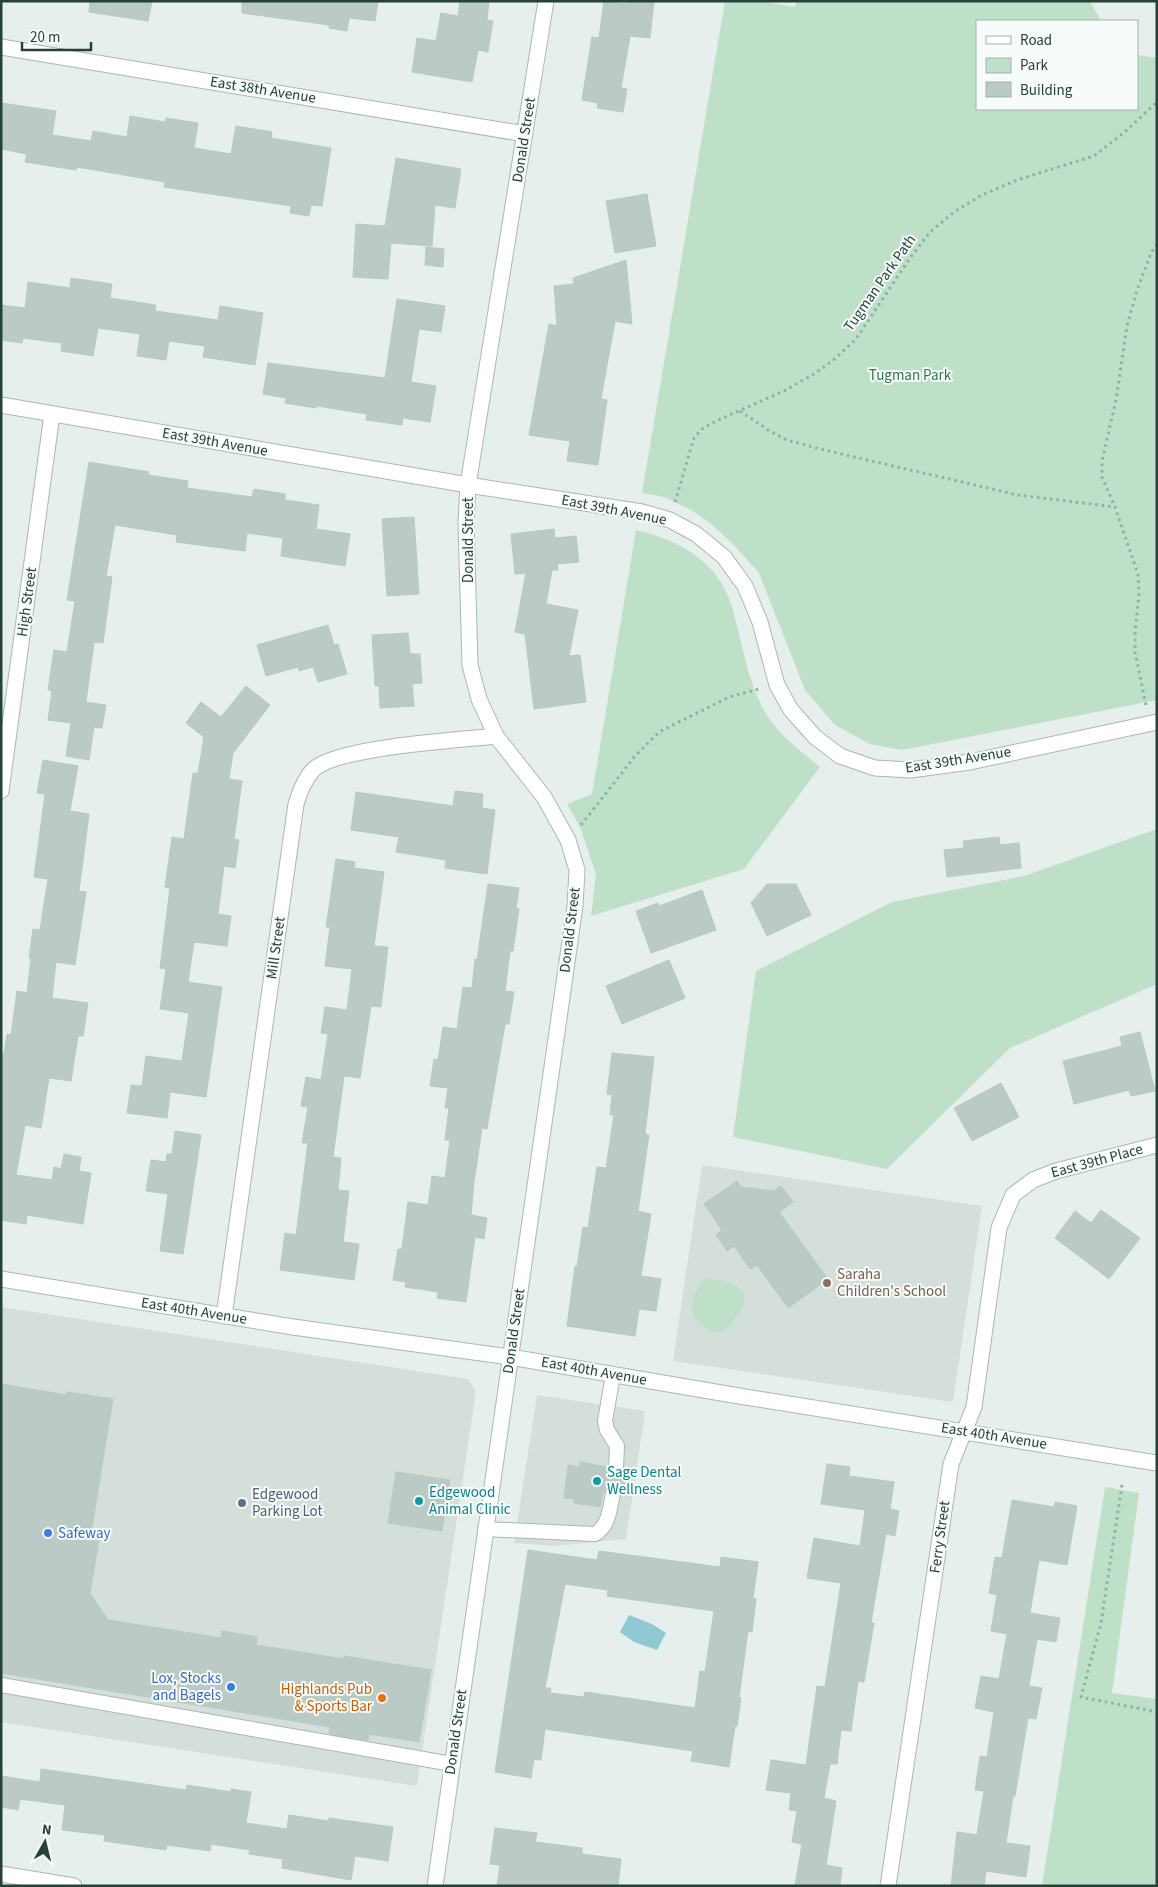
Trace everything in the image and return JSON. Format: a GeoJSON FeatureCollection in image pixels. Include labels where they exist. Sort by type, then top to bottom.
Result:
{"type":"FeatureCollection","features":[{"type":"Feature","properties":{"kind":"street","name":"Donald Street"},"geometry":{"type":"LineString","coordinates":[[435,1886],[575,906],[577,870],[568,840],[544,797],[496,736],[479,699],[470,665],[466,522],[468,484],[546,1]]}},
{"type":"Feature","properties":{"kind":"street","name":"East 38th Avenue"},"geometry":{"type":"LineString","coordinates":[[1,47],[525,134]]}},
{"type":"Feature","properties":{"kind":"street","name":"East 39th Avenue"},"geometry":{"type":"LineString","coordinates":[[1,405],[642,512],[670,520],[696,534],[724,557],[745,586],[760,622],[777,685],[791,710],[815,738],[840,756],[875,768],[910,770],[970,762],[1154,722]]}},
{"type":"Feature","properties":{"kind":"street","name":"High Street"},"geometry":{"type":"LineString","coordinates":[[1,791],[52,414]]}},
{"type":"Feature","properties":{"kind":"street","name":"Mill Street"},"geometry":{"type":"LineString","coordinates":[[224,1316],[296,804],[302,786],[314,769],[335,758],[363,751],[496,736]]}},
{"type":"Feature","properties":{"kind":"street","name":"East 39th Place"},"geometry":{"type":"LineString","coordinates":[[1013,1195],[1033,1180],[1056,1171],[1157,1145]]}},
{"type":"Feature","properties":{"kind":"street","name":"Ferry Street"},"geometry":{"type":"LineString","coordinates":[[888,1886],[951,1464],[974,1407],[999,1228],[1013,1195]]}},
{"type":"Feature","properties":{"kind":"street","name":"East 40th Avenue"},"geometry":{"type":"LineString","coordinates":[[1,1280],[224,1316],[510,1357],[1157,1463]]}},
{"type":"Feature","properties":{"kind":"street"},"geometry":{"type":"LineString","coordinates":[[1,1874],[74,1886]]}},
{"type":"Feature","properties":{"kind":"lane"},"geometry":{"type":"LineString","coordinates":[[613,1375],[605,1421],[607,1430],[617,1446],[616,1468]]}},
{"type":"Feature","properties":{"kind":"lane"},"geometry":{"type":"LineString","coordinates":[[485,1529],[595,1534],[601,1531],[605,1525],[613,1494]]}},
{"type":"Feature","properties":{"kind":"lane"},"geometry":{"type":"LineString","coordinates":[[1,1685],[452,1764]]}},
{"type":"Feature","properties":{"kind":"path","name":"Tugman Park Path"},"geometry":{"type":"LineString","coordinates":[[670,520],[694,438],[702,429],[792,387],[836,358],[856,339],[910,258],[930,232],[954,212],[980,196],[1017,180],[1094,156],[1127,130],[1157,102]]}},
{"type":"Feature","properties":{"kind":"path"},"geometry":{"type":"LineString","coordinates":[[1154,722],[1135,652],[1139,594],[1138,574],[1115,507],[1102,477],[1102,461],[1116,400],[1127,326],[1151,253],[1157,244]]}},
{"type":"Feature","properties":{"kind":"path"},"geometry":{"type":"LineString","coordinates":[[740,410],[768,430],[788,440],[820,449],[1018,495],[1115,507]]}},
{"type":"Feature","properties":{"kind":"path"},"geometry":{"type":"LineString","coordinates":[[568,840],[635,756],[659,732],[729,697],[777,685]]}},
{"type":"Feature","properties":{"kind":"path"},"geometry":{"type":"LineString","coordinates":[[1122,1485],[1101,1623],[1081,1697],[1157,1712]]}},
{"type":"Feature","properties":{"kind":"shaded area","name":"Saraha Children's School"},"geometry":{"type":"Polygon","coordinates":[[[702,1165],[982,1206],[953,1402],[673,1361],[702,1165]]]}},
{"type":"Feature","properties":{"kind":"shaded area"},"geometry":{"type":"Polygon","coordinates":[[[1,1307],[468,1379],[476,1391],[417,1786],[1,1722],[1,1307]]]}},
{"type":"Feature","properties":{"kind":"shaded area"},"geometry":{"type":"Polygon","coordinates":[[[537,1395],[645,1411],[626,1539],[554,1546],[514,1543],[537,1395]]]}},
{"type":"Feature","properties":{"kind":"green space","name":"Tugman Park"},"geometry":{"type":"Polygon","coordinates":[[[725,1],[759,1],[795,7],[796,1],[1090,1],[1100,20],[976,20],[976,110],[1138,110],[1138,55],[1157,58],[1157,700],[902,750],[869,744],[834,724],[805,690],[759,573],[733,544],[710,523],[691,510],[664,497],[642,493],[725,1]]]}},
{"type":"Feature","properties":{"kind":"green space"},"geometry":{"type":"Polygon","coordinates":[[[636,530],[666,539],[680,546],[705,563],[715,574],[724,587],[730,601],[752,684],[764,710],[775,727],[796,748],[820,767],[744,869],[591,916],[596,874],[580,827],[567,804],[592,794],[636,530]]]}},
{"type":"Feature","properties":{"kind":"green space"},"geometry":{"type":"Polygon","coordinates":[[[1157,829],[1157,984],[1010,1048],[887,1169],[733,1137],[756,971],[892,902],[1024,876],[1157,829]]]}},
{"type":"Feature","properties":{"kind":"green space"},"geometry":{"type":"Polygon","coordinates":[[[705,1278],[716,1279],[734,1285],[744,1294],[745,1301],[741,1310],[728,1328],[719,1332],[708,1329],[698,1322],[693,1314],[694,1296],[697,1288],[705,1278]]]}},
{"type":"Feature","properties":{"kind":"green space"},"geometry":{"type":"Polygon","coordinates":[[[1105,1487],[1139,1493],[1112,1693],[1157,1699],[1157,1886],[1042,1886],[1105,1487]]]}},
{"type":"Feature","properties":{"kind":"water"},"geometry":{"type":"Polygon","coordinates":[[[629,1615],[652,1624],[666,1633],[657,1650],[634,1642],[620,1632],[629,1615]]]}},
{"type":"Feature","properties":{"kind":"building"},"geometry":{"type":"Polygon","coordinates":[[[90,1],[152,1],[148,21],[89,12],[90,1]]]}},
{"type":"Feature","properties":{"kind":"building"},"geometry":{"type":"Polygon","coordinates":[[[242,1],[378,1],[375,21],[349,18],[347,31],[329,28],[329,25],[242,13],[242,1]]]}},
{"type":"Feature","properties":{"kind":"building"},"geometry":{"type":"Polygon","coordinates":[[[460,1],[489,1],[487,20],[493,21],[488,52],[478,50],[472,82],[412,72],[417,38],[436,41],[441,13],[458,16],[460,1]]]}},
{"type":"Feature","properties":{"kind":"building"},"geometry":{"type":"Polygon","coordinates":[[[604,1],[626,4],[627,1],[654,1],[650,38],[630,36],[621,88],[627,89],[623,112],[597,108],[598,103],[582,100],[592,37],[599,38],[604,1]]]}},
{"type":"Feature","properties":{"kind":"building"},"geometry":{"type":"Polygon","coordinates":[[[1,103],[56,111],[52,135],[91,141],[93,131],[127,137],[130,116],[165,122],[166,118],[198,123],[194,148],[231,154],[236,126],[272,132],[271,138],[331,148],[322,206],[311,205],[309,216],[290,213],[291,206],[164,187],[165,182],[77,167],[76,170],[25,162],[27,154],[1,149],[1,103]]]}},
{"type":"Feature","properties":{"kind":"building"},"geometry":{"type":"Polygon","coordinates":[[[396,158],[461,169],[455,208],[435,205],[432,246],[391,243],[388,279],[353,277],[356,224],[385,226],[396,158]]]}},
{"type":"Feature","properties":{"kind":"building"},"geometry":{"type":"Polygon","coordinates":[[[647,194],[656,246],[615,253],[606,201],[647,194]]]}},
{"type":"Feature","properties":{"kind":"building"},"geometry":{"type":"Polygon","coordinates":[[[426,247],[444,249],[443,267],[425,265],[426,247]]]}},
{"type":"Feature","properties":{"kind":"building"},"geometry":{"type":"Polygon","coordinates":[[[626,260],[632,324],[615,321],[601,399],[607,400],[598,465],[567,461],[570,441],[529,435],[549,324],[557,326],[554,286],[574,284],[573,278],[626,260]]]}},
{"type":"Feature","properties":{"kind":"building"},"geometry":{"type":"Polygon","coordinates":[[[71,278],[112,284],[110,298],[156,305],[155,311],[218,320],[220,306],[263,313],[255,365],[203,357],[205,346],[169,341],[166,360],[137,356],[140,334],[98,328],[93,356],[61,351],[62,343],[23,338],[22,343],[1,340],[1,305],[25,308],[28,282],[70,288],[71,278]]]}},
{"type":"Feature","properties":{"kind":"building"},"geometry":{"type":"Polygon","coordinates":[[[397,299],[445,306],[441,332],[419,329],[411,382],[436,386],[430,422],[403,418],[402,425],[366,420],[367,414],[285,403],[286,398],[263,394],[268,363],[385,378],[397,299]]]}},
{"type":"Feature","properties":{"kind":"building"},"geometry":{"type":"Polygon","coordinates":[[[89,462],[149,472],[148,475],[188,481],[187,488],[252,497],[254,489],[285,494],[285,500],[319,505],[316,529],[350,534],[345,566],[281,556],[283,538],[247,533],[245,551],[176,542],[177,535],[115,525],[106,576],[112,577],[103,643],[94,642],[86,702],[106,705],[102,728],[94,727],[89,760],[66,756],[71,723],[48,720],[52,691],[48,690],[54,650],[67,652],[75,601],[67,600],[89,462]]]}},
{"type":"Feature","properties":{"kind":"building"},"geometry":{"type":"Polygon","coordinates":[[[414,517],[419,594],[387,596],[382,519],[414,517]]]}},
{"type":"Feature","properties":{"kind":"building"},"geometry":{"type":"Polygon","coordinates":[[[554,529],[555,538],[576,536],[579,562],[557,564],[558,570],[552,570],[546,604],[578,610],[569,656],[580,655],[586,702],[534,709],[525,634],[515,632],[526,573],[515,574],[511,534],[554,529]]]}},
{"type":"Feature","properties":{"kind":"building"},"geometry":{"type":"Polygon","coordinates":[[[328,625],[334,645],[338,644],[347,674],[318,682],[313,667],[299,671],[298,667],[266,676],[257,645],[328,625]]]}},
{"type":"Feature","properties":{"kind":"building"},"geometry":{"type":"Polygon","coordinates":[[[408,633],[410,654],[420,654],[422,683],[412,684],[414,706],[380,708],[379,686],[375,686],[372,635],[408,633]]]}},
{"type":"Feature","properties":{"kind":"building"},"geometry":{"type":"Polygon","coordinates":[[[246,686],[270,705],[233,753],[229,779],[242,781],[234,839],[239,840],[235,868],[224,866],[218,914],[231,916],[227,946],[194,942],[188,982],[222,987],[206,1097],[170,1092],[167,1118],[127,1113],[131,1085],[142,1086],[146,1056],[182,1061],[189,1013],[160,1009],[166,969],[160,968],[170,888],[165,887],[172,837],[184,839],[193,773],[198,773],[204,737],[186,723],[201,702],[221,717],[246,686]]]}},
{"type":"Feature","properties":{"kind":"building"},"geometry":{"type":"Polygon","coordinates":[[[43,760],[78,766],[70,811],[89,814],[79,891],[86,892],[75,965],[56,962],[52,998],[88,1003],[83,1036],[78,1036],[71,1081],[49,1078],[41,1128],[25,1125],[16,1175],[52,1180],[54,1167],[61,1169],[64,1154],[81,1157],[79,1171],[91,1173],[83,1224],[27,1215],[26,1224],[1,1220],[1,1053],[4,1054],[7,1034],[11,1035],[17,991],[27,993],[33,929],[40,930],[48,879],[34,877],[45,794],[37,793],[43,760]]]}},
{"type":"Feature","properties":{"kind":"building"},"geometry":{"type":"Polygon","coordinates":[[[455,791],[483,794],[482,808],[495,810],[487,874],[445,868],[446,860],[396,852],[399,837],[351,830],[356,792],[453,806],[455,791]]]}},
{"type":"Feature","properties":{"kind":"building"},"geometry":{"type":"Polygon","coordinates":[[[999,837],[1000,845],[1019,843],[1021,868],[947,877],[944,850],[964,848],[963,841],[999,837]]]}},
{"type":"Feature","properties":{"kind":"building"},"geometry":{"type":"Polygon","coordinates":[[[336,859],[355,862],[354,868],[384,872],[374,946],[388,947],[381,1007],[371,1006],[360,1078],[344,1076],[333,1157],[341,1158],[338,1190],[349,1191],[343,1242],[359,1244],[354,1280],[280,1270],[285,1233],[296,1235],[308,1143],[302,1143],[308,1107],[301,1106],[306,1077],[321,1080],[328,1034],[321,1033],[325,1007],[347,1010],[352,969],[325,966],[330,927],[326,927],[336,859]]]}},
{"type":"Feature","properties":{"kind":"building"},"geometry":{"type":"Polygon","coordinates":[[[488,884],[519,888],[516,909],[519,909],[513,951],[510,951],[505,991],[514,992],[509,1024],[505,1024],[487,1129],[482,1128],[474,1182],[471,1215],[487,1218],[484,1239],[475,1237],[466,1302],[437,1298],[438,1292],[405,1287],[406,1282],[393,1280],[398,1249],[402,1249],[408,1202],[428,1205],[432,1176],[445,1178],[450,1140],[445,1140],[449,1108],[445,1108],[448,1088],[430,1086],[434,1059],[438,1060],[443,1027],[457,1029],[463,987],[472,988],[488,884]]]}},
{"type":"Feature","properties":{"kind":"building"},"geometry":{"type":"Polygon","coordinates":[[[767,884],[796,884],[811,915],[767,936],[751,903],[767,884]]]}},
{"type":"Feature","properties":{"kind":"building"},"geometry":{"type":"Polygon","coordinates":[[[702,890],[716,930],[651,953],[636,911],[658,903],[659,906],[702,890]]]}},
{"type":"Feature","properties":{"kind":"building"},"geometry":{"type":"Polygon","coordinates":[[[669,960],[685,998],[622,1024],[606,986],[669,960]]]}},
{"type":"Feature","properties":{"kind":"building"},"geometry":{"type":"Polygon","coordinates":[[[1140,1032],[1155,1091],[1131,1096],[1129,1090],[1074,1104],[1063,1061],[1122,1046],[1120,1037],[1140,1032]]]}},
{"type":"Feature","properties":{"kind":"building"},"geometry":{"type":"Polygon","coordinates":[[[612,1053],[654,1057],[645,1134],[649,1135],[638,1211],[651,1214],[641,1276],[661,1279],[656,1311],[639,1309],[635,1336],[567,1326],[575,1266],[577,1267],[583,1227],[588,1228],[597,1167],[606,1168],[614,1115],[610,1115],[612,1095],[607,1094],[612,1053]]]}},
{"type":"Feature","properties":{"kind":"building"},"geometry":{"type":"Polygon","coordinates":[[[1001,1083],[1019,1117],[972,1141],[954,1108],[1001,1083]]]}},
{"type":"Feature","properties":{"kind":"building"},"geometry":{"type":"Polygon","coordinates":[[[175,1131],[201,1135],[183,1254],[160,1251],[168,1194],[146,1191],[151,1160],[166,1162],[167,1154],[172,1154],[175,1131]]]}},
{"type":"Feature","properties":{"kind":"building","name":"Saraha Children's School"},"geometry":{"type":"Polygon","coordinates":[[[737,1181],[741,1187],[773,1191],[781,1186],[793,1202],[779,1212],[828,1279],[788,1308],[757,1265],[750,1269],[734,1246],[727,1251],[716,1235],[722,1230],[704,1204],[737,1181]]]}},
{"type":"Feature","properties":{"kind":"building"},"geometry":{"type":"Polygon","coordinates":[[[1101,1210],[1140,1238],[1109,1279],[1055,1238],[1075,1211],[1091,1223],[1101,1210]]]}},
{"type":"Feature","properties":{"kind":"building"},"geometry":{"type":"Polygon","coordinates":[[[1,1384],[66,1395],[67,1392],[113,1399],[91,1533],[100,1534],[90,1593],[108,1620],[221,1638],[222,1631],[257,1637],[256,1645],[344,1659],[344,1656],[431,1670],[419,1742],[369,1734],[368,1740],[329,1734],[330,1727],[1,1673],[1,1384]]]}},
{"type":"Feature","properties":{"kind":"building","name":"Sage Dental Wellness"},"geometry":{"type":"Polygon","coordinates":[[[580,1462],[607,1467],[609,1472],[615,1477],[620,1475],[625,1469],[630,1470],[626,1495],[622,1495],[619,1487],[614,1484],[610,1485],[603,1492],[600,1507],[574,1503],[574,1499],[564,1498],[568,1465],[579,1467],[580,1462]]]}},
{"type":"Feature","properties":{"kind":"building"},"geometry":{"type":"Polygon","coordinates":[[[827,1464],[850,1467],[849,1476],[894,1482],[890,1509],[899,1511],[895,1536],[886,1534],[871,1623],[874,1623],[864,1682],[858,1681],[851,1731],[841,1730],[837,1764],[830,1764],[824,1798],[836,1801],[826,1865],[842,1868],[840,1886],[795,1886],[802,1844],[792,1842],[797,1811],[789,1810],[791,1793],[766,1790],[771,1760],[806,1765],[817,1686],[825,1687],[841,1583],[807,1578],[814,1538],[860,1546],[865,1510],[821,1504],[827,1464]]]}},
{"type":"Feature","properties":{"kind":"building","name":"Edgewood Animal Clinic"},"geometry":{"type":"Polygon","coordinates":[[[396,1472],[450,1480],[442,1531],[388,1523],[396,1472]]]}},
{"type":"Feature","properties":{"kind":"building"},"geometry":{"type":"Polygon","coordinates":[[[1012,1500],[1054,1507],[1055,1502],[1077,1506],[1067,1565],[1039,1560],[1030,1613],[1060,1618],[1056,1642],[1037,1639],[1029,1686],[1042,1688],[1036,1719],[1028,1718],[1006,1843],[1030,1846],[1026,1877],[986,1871],[984,1886],[951,1886],[957,1832],[977,1835],[984,1791],[975,1790],[980,1756],[987,1757],[994,1712],[975,1708],[981,1676],[999,1679],[1007,1634],[991,1631],[997,1595],[989,1593],[995,1557],[1002,1558],[1012,1500]]]}},
{"type":"Feature","properties":{"kind":"building"},"geometry":{"type":"Polygon","coordinates":[[[528,1550],[597,1560],[599,1551],[720,1567],[721,1557],[758,1562],[753,1598],[756,1599],[752,1632],[748,1631],[739,1697],[741,1698],[729,1767],[691,1761],[693,1751],[545,1729],[541,1760],[534,1759],[531,1778],[495,1772],[528,1550]],[[565,1584],[545,1688],[551,1688],[550,1693],[584,1697],[585,1692],[695,1708],[700,1671],[705,1672],[714,1611],[607,1596],[608,1590],[565,1584]]]}},
{"type":"Feature","properties":{"kind":"building"},"geometry":{"type":"Polygon","coordinates":[[[41,1769],[186,1790],[187,1785],[231,1792],[231,1789],[251,1792],[246,1823],[287,1829],[289,1815],[329,1821],[329,1818],[393,1827],[388,1861],[355,1856],[351,1880],[282,1868],[283,1859],[249,1854],[250,1850],[211,1844],[210,1851],[167,1845],[166,1850],[104,1841],[105,1835],[62,1830],[65,1805],[20,1799],[18,1810],[1,1807],[1,1776],[40,1782],[41,1769]]]}},
{"type":"Feature","properties":{"kind":"building"},"geometry":{"type":"Polygon","coordinates":[[[495,1828],[537,1833],[535,1842],[582,1848],[582,1854],[621,1859],[618,1886],[497,1886],[500,1865],[490,1864],[495,1828]]]}},
{"type":"Feature","properties":{"kind":"place","name":"Saraha Children's School"},"geometry":{"type":"Point","coordinates":[827,1283]}},
{"type":"Feature","properties":{"kind":"place","name":"Sage Dental Wellness"},"geometry":{"type":"Point","coordinates":[597,1481]}},
{"type":"Feature","properties":{"kind":"place","name":"Edgewood Animal Clinic"},"geometry":{"type":"Point","coordinates":[419,1501]}},
{"type":"Feature","properties":{"kind":"place","name":"Edgewood Parking Lot"},"geometry":{"type":"Point","coordinates":[242,1503]}},
{"type":"Feature","properties":{"kind":"place","name":"Safeway"},"geometry":{"type":"Point","coordinates":[48,1533]}},
{"type":"Feature","properties":{"kind":"place","name":"Lox, Stocks and Bagels"},"geometry":{"type":"Point","coordinates":[231,1687]}},
{"type":"Feature","properties":{"kind":"place","name":"Highlands Pub & Sports Bar"},"geometry":{"type":"Point","coordinates":[382,1698]}}]}
